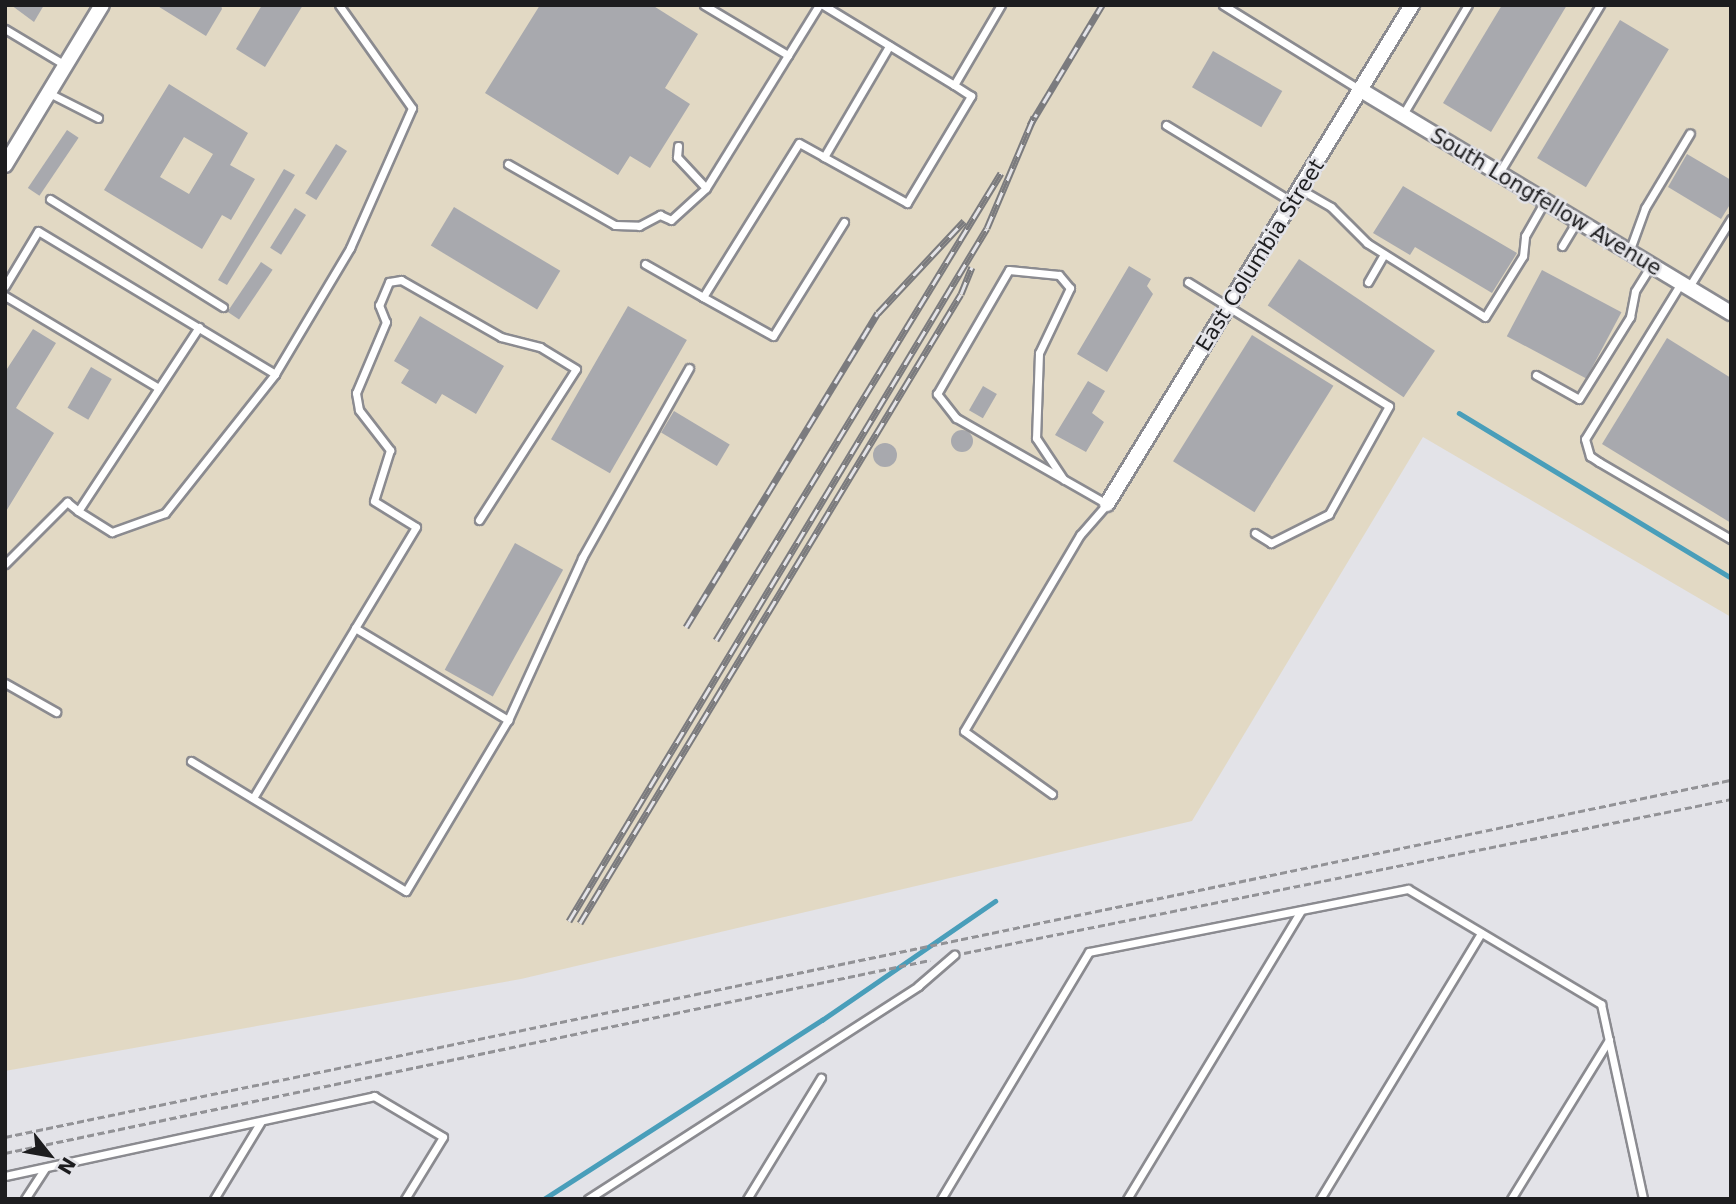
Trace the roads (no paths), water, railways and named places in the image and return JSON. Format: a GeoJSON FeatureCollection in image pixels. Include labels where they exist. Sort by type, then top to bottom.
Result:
{"type":"FeatureCollection","features":[{"type":"Feature","properties":{"kind":"street"},"geometry":{"type":"LineString","coordinates":[[5,165],[10,147],[49,93],[102,5]]}},
{"type":"Feature","properties":{"kind":"street","name":"East Columbia Street"},"geometry":{"type":"LineString","coordinates":[[1107,504],[1412,5]]}},
{"type":"Feature","properties":{"kind":"street","name":"South Longfellow Avenue"},"geometry":{"type":"LineString","coordinates":[[1361,90],[1731,313]]}},
{"type":"Feature","properties":{"kind":"lane"},"geometry":{"type":"LineString","coordinates":[[5,564],[67,502],[112,532],[165,513],[275,374],[350,248],[412,108],[340,5]]}},
{"type":"Feature","properties":{"kind":"lane"},"geometry":{"type":"LineString","coordinates":[[704,5],[788,55]]}},
{"type":"Feature","properties":{"kind":"lane"},"geometry":{"type":"LineString","coordinates":[[508,164],[615,225],[639,226],[660,215],[671,220],[706,188],[821,5],[971,96],[907,203],[799,143],[703,297]]}},
{"type":"Feature","properties":{"kind":"lane"},"geometry":{"type":"LineString","coordinates":[[954,85],[1001,5]]}},
{"type":"Feature","properties":{"kind":"lane"},"geometry":{"type":"LineString","coordinates":[[1223,5],[1361,90]]}},
{"type":"Feature","properties":{"kind":"lane"},"geometry":{"type":"LineString","coordinates":[[1402,116],[1468,5]]}},
{"type":"Feature","properties":{"kind":"lane"},"geometry":{"type":"LineString","coordinates":[[1499,173],[1600,5]]}},
{"type":"Feature","properties":{"kind":"lane"},"geometry":{"type":"LineString","coordinates":[[5,29],[66,65]]}},
{"type":"Feature","properties":{"kind":"lane"},"geometry":{"type":"LineString","coordinates":[[824,157],[889,47]]}},
{"type":"Feature","properties":{"kind":"lane"},"geometry":{"type":"LineString","coordinates":[[49,93],[97,118]]}},
{"type":"Feature","properties":{"kind":"lane"},"geometry":{"type":"LineString","coordinates":[[1166,125],[1292,202]]}},
{"type":"Feature","properties":{"kind":"lane"},"geometry":{"type":"LineString","coordinates":[[1629,252],[1644,208],[1690,133]]}},
{"type":"Feature","properties":{"kind":"lane"},"geometry":{"type":"LineString","coordinates":[[678,146],[677,158],[706,188]]}},
{"type":"Feature","properties":{"kind":"lane"},"geometry":{"type":"LineString","coordinates":[[1300,189],[1331,207],[1384,254],[1485,317],[1523,256],[1525,236],[1545,201]]}},
{"type":"Feature","properties":{"kind":"lane"},"geometry":{"type":"LineString","coordinates":[[50,199],[223,307]]}},
{"type":"Feature","properties":{"kind":"lane"},"geometry":{"type":"LineString","coordinates":[[1731,219],[1585,439],[1590,456],[1731,539]]}},
{"type":"Feature","properties":{"kind":"lane"},"geometry":{"type":"LineString","coordinates":[[1562,246],[1577,220]]}},
{"type":"Feature","properties":{"kind":"lane"},"geometry":{"type":"LineString","coordinates":[[645,264],[773,336],[844,222]]}},
{"type":"Feature","properties":{"kind":"lane"},"geometry":{"type":"LineString","coordinates":[[5,286],[38,231],[275,374]]}},
{"type":"Feature","properties":{"kind":"lane"},"geometry":{"type":"LineString","coordinates":[[1368,282],[1384,254]]}},
{"type":"Feature","properties":{"kind":"lane"},"geometry":{"type":"LineString","coordinates":[[1536,374],[1580,399],[1630,317],[1635,291],[1651,265]]}},
{"type":"Feature","properties":{"kind":"lane"},"geometry":{"type":"LineString","coordinates":[[1052,794],[964,732],[1080,535],[1107,504],[1064,480],[956,418],[937,394],[1009,270],[1059,275],[1070,288],[1040,353],[1035,438],[1064,480]]}},
{"type":"Feature","properties":{"kind":"lane"},"geometry":{"type":"LineString","coordinates":[[253,798],[416,527],[374,501],[390,450],[359,410],[355,393],[386,322],[379,305],[389,282],[401,280],[501,337],[540,347],[576,369],[479,520]]}},
{"type":"Feature","properties":{"kind":"lane"},"geometry":{"type":"LineString","coordinates":[[1188,282],[1389,406],[1329,514],[1271,543],[1255,533]]}},
{"type":"Feature","properties":{"kind":"lane"},"geometry":{"type":"LineString","coordinates":[[5,296],[159,388]]}},
{"type":"Feature","properties":{"kind":"lane"},"geometry":{"type":"LineString","coordinates":[[78,511],[199,327]]}},
{"type":"Feature","properties":{"kind":"lane"},"geometry":{"type":"LineString","coordinates":[[191,761],[406,891],[508,720],[582,558],[689,368]]}},
{"type":"Feature","properties":{"kind":"lane"},"geometry":{"type":"LineString","coordinates":[[355,628],[508,720]]}},
{"type":"Feature","properties":{"kind":"lane"},"geometry":{"type":"LineString","coordinates":[[5,683],[56,712]]}},
{"type":"Feature","properties":{"kind":"lane"},"geometry":{"type":"LineString","coordinates":[[941,1199],[1089,952],[1408,889],[1601,1004],[1643,1199]]}},
{"type":"Feature","properties":{"kind":"lane"},"geometry":{"type":"LineString","coordinates":[[1127,1199],[1301,910]]}},
{"type":"Feature","properties":{"kind":"lane"},"geometry":{"type":"LineString","coordinates":[[1320,1199],[1481,933]]}},
{"type":"Feature","properties":{"kind":"lane"},"geometry":{"type":"LineString","coordinates":[[589,1199],[918,986],[954,955]]}},
{"type":"Feature","properties":{"kind":"lane"},"geometry":{"type":"LineString","coordinates":[[1511,1199],[1609,1040]]}},
{"type":"Feature","properties":{"kind":"lane"},"geometry":{"type":"LineString","coordinates":[[747,1199],[821,1078]]}},
{"type":"Feature","properties":{"kind":"lane"},"geometry":{"type":"LineString","coordinates":[[5,1176],[260,1123],[374,1096],[443,1137],[405,1199]]}},
{"type":"Feature","properties":{"kind":"lane"},"geometry":{"type":"LineString","coordinates":[[214,1199],[260,1123]]}},
{"type":"Feature","properties":{"kind":"lane"},"geometry":{"type":"LineString","coordinates":[[25,1199],[44,1168]]}},
{"type":"Feature","properties":{"kind":"waterway"},"geometry":{"type":"LineString","coordinates":[[1459,413],[1731,578]]}},
{"type":"Feature","properties":{"kind":"waterway"},"geometry":{"type":"LineString","coordinates":[[544,1199],[822,1020],[995,901]]}},
{"type":"Feature","properties":{"kind":"railway"},"geometry":{"type":"LineString","coordinates":[[1030,125],[1102,5]]}},
{"type":"Feature","properties":{"kind":"railway"},"geometry":{"type":"LineString","coordinates":[[569,921],[987,228],[1034,117]]}},
{"type":"Feature","properties":{"kind":"railway"},"geometry":{"type":"LineString","coordinates":[[716,640],[1001,173]]}},
{"type":"Feature","properties":{"kind":"railway"},"geometry":{"type":"LineString","coordinates":[[686,627],[878,313],[964,221]]}},
{"type":"Feature","properties":{"kind":"railway"},"geometry":{"type":"LineString","coordinates":[[580,923],[961,294],[972,267]]}}]}
